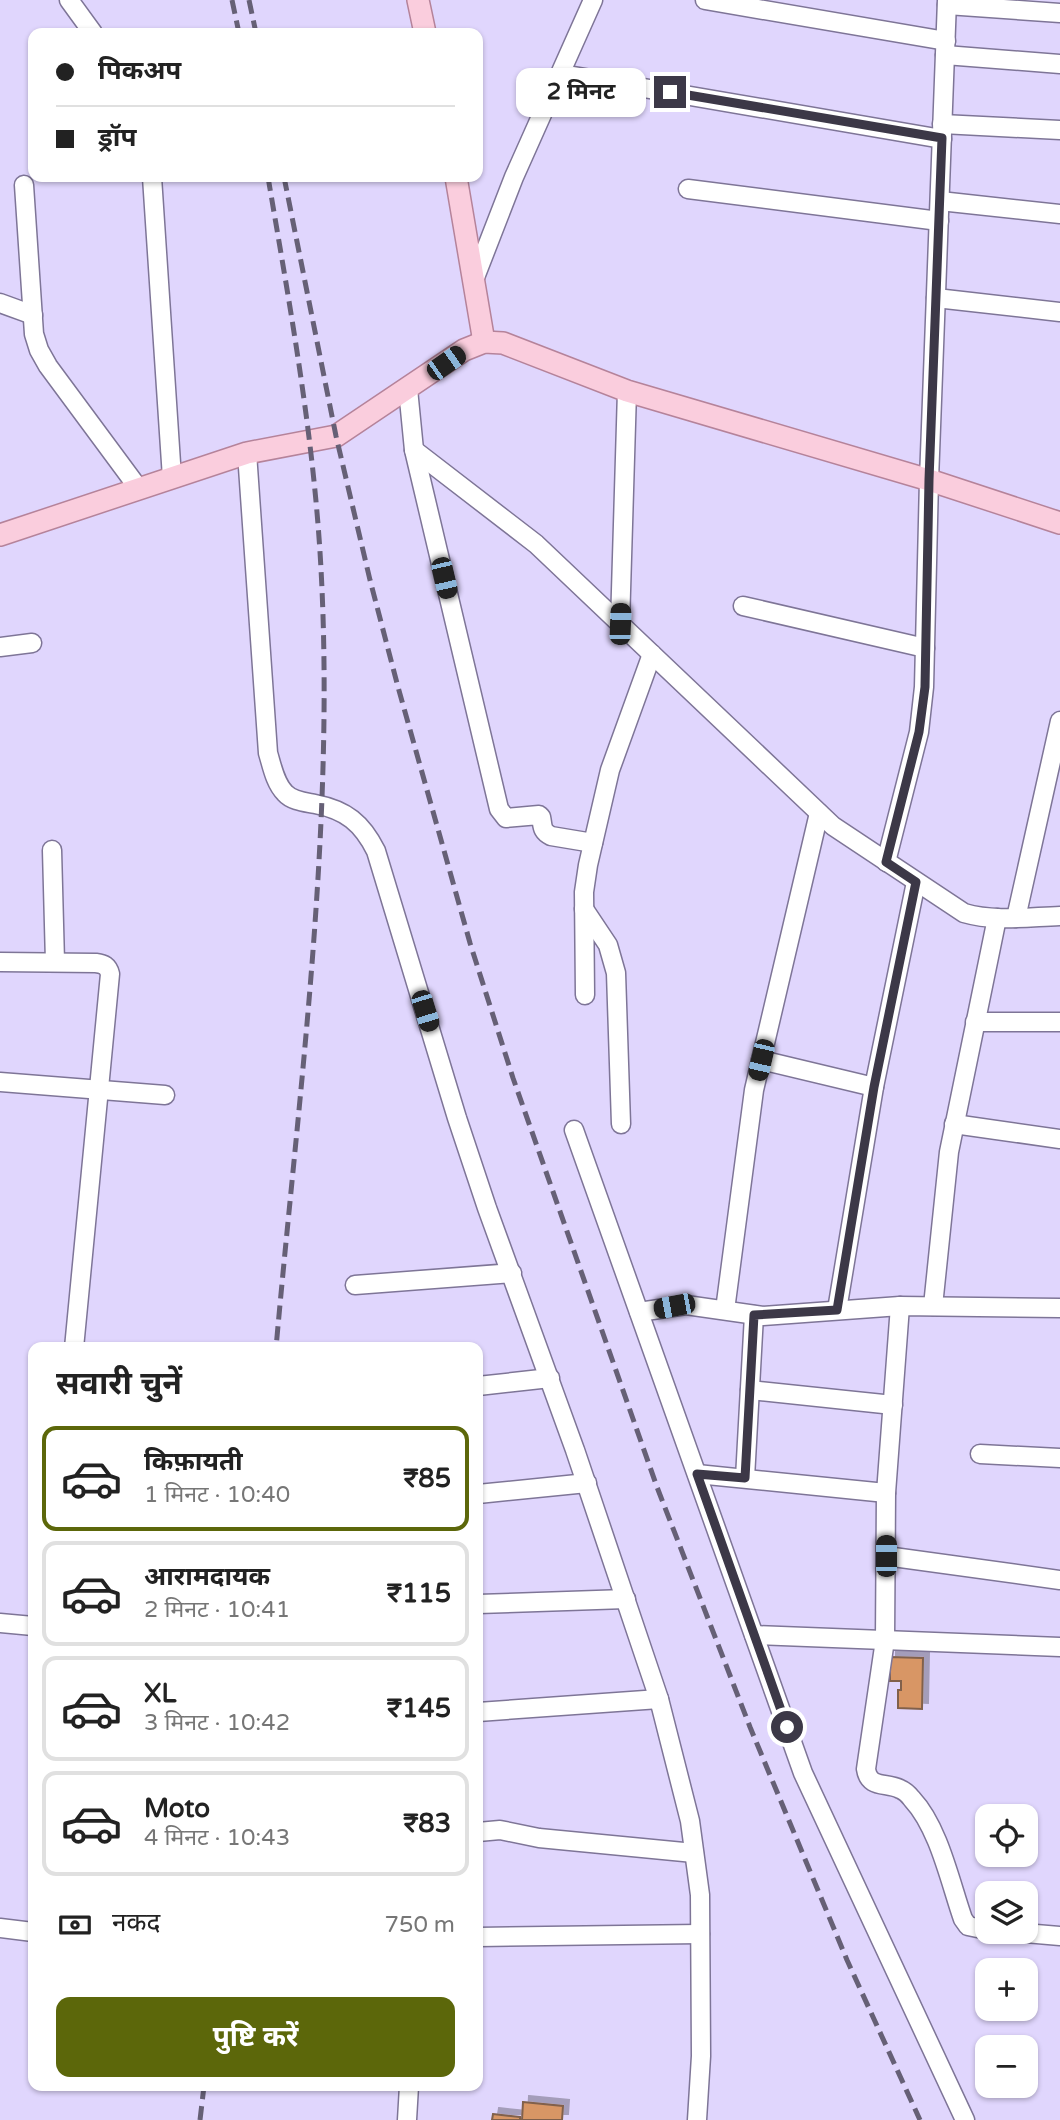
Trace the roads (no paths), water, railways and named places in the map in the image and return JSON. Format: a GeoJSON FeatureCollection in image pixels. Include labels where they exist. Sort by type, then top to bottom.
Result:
{"type":"FeatureCollection","features":[{"type":"Feature","properties":{"kind":"main road"},"geometry":{"type":"LineString","coordinates":[[418,0],[424,28]]}},
{"type":"Feature","properties":{"kind":"main road"},"geometry":{"type":"LineString","coordinates":[[457,182],[484,342]]}},
{"type":"Feature","properties":{"kind":"main road"},"geometry":{"type":"LineString","coordinates":[[0,535],[247,453],[336,436],[464,350],[484,342],[503,343],[627,391],[929,480],[1060,523]]}},
{"type":"Feature","properties":{"kind":"street"},"geometry":{"type":"LineString","coordinates":[[69,0],[89,28]]}},
{"type":"Feature","properties":{"kind":"street"},"geometry":{"type":"LineString","coordinates":[[474,280],[514,177],[593,0]]}},
{"type":"Feature","properties":{"kind":"street"},"geometry":{"type":"LineString","coordinates":[[705,0],[751,4],[945,48],[1060,64]]}},
{"type":"Feature","properties":{"kind":"street"},"geometry":{"type":"LineString","coordinates":[[886,862],[919,732],[925,687],[929,480],[947,3],[1060,13]]}},
{"type":"Feature","properties":{"kind":"street"},"geometry":{"type":"LineString","coordinates":[[562,74],[942,131],[1060,130]]}},
{"type":"Feature","properties":{"kind":"street"},"geometry":{"type":"LineString","coordinates":[[152,182],[172,478]]}},
{"type":"Feature","properties":{"kind":"street"},"geometry":{"type":"LineString","coordinates":[[24,185],[34,334],[39,350],[139,489]]}},
{"type":"Feature","properties":{"kind":"street"},"geometry":{"type":"LineString","coordinates":[[688,190],[939,221]]}},
{"type":"Feature","properties":{"kind":"street"},"geometry":{"type":"LineString","coordinates":[[940,201],[1060,214]]}},
{"type":"Feature","properties":{"kind":"street"},"geometry":{"type":"LineString","coordinates":[[936,298],[1060,312]]}},
{"type":"Feature","properties":{"kind":"street"},"geometry":{"type":"LineString","coordinates":[[0,303],[33,315]]}},
{"type":"Feature","properties":{"kind":"street"},"geometry":{"type":"LineString","coordinates":[[408,388],[414,450],[501,814],[512,819],[539,815],[545,833],[593,843]]}},
{"type":"Feature","properties":{"kind":"street"},"geometry":{"type":"LineString","coordinates":[[620,624],[627,391]]}},
{"type":"Feature","properties":{"kind":"street"},"geometry":{"type":"LineString","coordinates":[[414,450],[525,534],[844,835],[964,913],[997,918],[1060,916]]}},
{"type":"Feature","properties":{"kind":"street"},"geometry":{"type":"LineString","coordinates":[[247,453],[268,753],[277,782],[286,795],[354,818],[376,851],[487,1208],[587,1483],[659,1699],[690,1821],[700,1895],[701,2056],[697,2120]]}},
{"type":"Feature","properties":{"kind":"street"},"geometry":{"type":"LineString","coordinates":[[743,606],[925,649]]}},
{"type":"Feature","properties":{"kind":"street"},"geometry":{"type":"LineString","coordinates":[[0,647],[32,643]]}},
{"type":"Feature","properties":{"kind":"street"},"geometry":{"type":"LineString","coordinates":[[585,995],[585,880],[610,770],[652,654]]}},
{"type":"Feature","properties":{"kind":"street"},"geometry":{"type":"LineString","coordinates":[[1016,918],[1060,721]]}},
{"type":"Feature","properties":{"kind":"street"},"geometry":{"type":"LineString","coordinates":[[725,1310],[754,1090],[819,813]]}},
{"type":"Feature","properties":{"kind":"street"},"geometry":{"type":"LineString","coordinates":[[52,850],[55,962]]}},
{"type":"Feature","properties":{"kind":"street"},"geometry":{"type":"LineString","coordinates":[[837,1310],[874,1087],[916,882]]}},
{"type":"Feature","properties":{"kind":"street"},"geometry":{"type":"LineString","coordinates":[[584,909],[614,958],[621,1124]]}},
{"type":"Feature","properties":{"kind":"street"},"geometry":{"type":"LineString","coordinates":[[933,1306],[944,1188],[954,1124],[997,918]]}},
{"type":"Feature","properties":{"kind":"street"},"geometry":{"type":"LineString","coordinates":[[0,962],[102,964],[108,967],[110,974],[75,1342]]}},
{"type":"Feature","properties":{"kind":"street"},"geometry":{"type":"LineString","coordinates":[[975,1022],[1060,1023]]}},
{"type":"Feature","properties":{"kind":"street"},"geometry":{"type":"LineString","coordinates":[[761,1060],[874,1087]]}},
{"type":"Feature","properties":{"kind":"street"},"geometry":{"type":"LineString","coordinates":[[0,1082],[165,1095]]}},
{"type":"Feature","properties":{"kind":"street"},"geometry":{"type":"LineString","coordinates":[[954,1124],[1060,1139]]}},
{"type":"Feature","properties":{"kind":"street"},"geometry":{"type":"LineString","coordinates":[[574,1130],[803,1773],[965,2120]]}},
{"type":"Feature","properties":{"kind":"street"},"geometry":{"type":"LineString","coordinates":[[355,1285],[512,1273]]}},
{"type":"Feature","properties":{"kind":"street"},"geometry":{"type":"LineString","coordinates":[[639,1312],[674,1306],[700,1306],[754,1315],[900,1306],[1060,1308]]}},
{"type":"Feature","properties":{"kind":"street"},"geometry":{"type":"LineString","coordinates":[[900,1306],[886,1493],[885,1640],[866,1769],[867,1776],[878,1785],[902,1790],[922,1811],[932,1827],[963,1919],[968,1926],[975,1927]]}},
{"type":"Feature","properties":{"kind":"street"},"geometry":{"type":"LineString","coordinates":[[745,1478],[754,1315]]}},
{"type":"Feature","properties":{"kind":"street"},"geometry":{"type":"LineString","coordinates":[[483,1385],[550,1378]]}},
{"type":"Feature","properties":{"kind":"street"},"geometry":{"type":"LineString","coordinates":[[750,1390],[893,1405]]}},
{"type":"Feature","properties":{"kind":"street"},"geometry":{"type":"LineString","coordinates":[[980,1454],[1060,1458]]}},
{"type":"Feature","properties":{"kind":"street"},"geometry":{"type":"LineString","coordinates":[[697,1474],[886,1493]]}},
{"type":"Feature","properties":{"kind":"street"},"geometry":{"type":"LineString","coordinates":[[483,1493],[587,1483]]}},
{"type":"Feature","properties":{"kind":"street"},"geometry":{"type":"LineString","coordinates":[[886,1556],[1060,1580]]}},
{"type":"Feature","properties":{"kind":"street"},"geometry":{"type":"LineString","coordinates":[[483,1604],[626,1599]]}},
{"type":"Feature","properties":{"kind":"street"},"geometry":{"type":"LineString","coordinates":[[0,1623],[28,1626]]}},
{"type":"Feature","properties":{"kind":"street"},"geometry":{"type":"LineString","coordinates":[[754,1635],[1060,1647]]}},
{"type":"Feature","properties":{"kind":"street"},"geometry":{"type":"LineString","coordinates":[[483,1712],[659,1699]]}},
{"type":"Feature","properties":{"kind":"street"},"geometry":{"type":"LineString","coordinates":[[483,1832],[514,1831],[539,1838],[694,1853]]}},
{"type":"Feature","properties":{"kind":"street"},"geometry":{"type":"LineString","coordinates":[[0,1928],[28,1931]]}},
{"type":"Feature","properties":{"kind":"street"},"geometry":{"type":"LineString","coordinates":[[483,1937],[700,1934]]}},
{"type":"Feature","properties":{"kind":"street"},"geometry":{"type":"LineString","coordinates":[[1038,1934],[1060,1936]]}},
{"type":"Feature","properties":{"kind":"street"},"geometry":{"type":"LineString","coordinates":[[407,2120],[409,2091]]}},
{"type":"Feature","properties":{"kind":"railway"},"geometry":{"type":"LineString","coordinates":[[232,0],[238,28]]}},
{"type":"Feature","properties":{"kind":"railway"},"geometry":{"type":"LineString","coordinates":[[249,0],[255,28]]}},
{"type":"Feature","properties":{"kind":"railway"},"geometry":{"type":"LineString","coordinates":[[269,182],[313,470],[321,569],[324,666],[319,861],[304,1057],[277,1342]]}},
{"type":"Feature","properties":{"kind":"railway"},"geometry":{"type":"LineString","coordinates":[[285,182],[336,436],[370,580],[470,943],[513,1078],[657,1487],[750,1727],[847,1960],[920,2120]]}},
{"type":"Feature","properties":{"kind":"railway"},"geometry":{"type":"LineString","coordinates":[[200,2120],[203,2091]]}}]}
